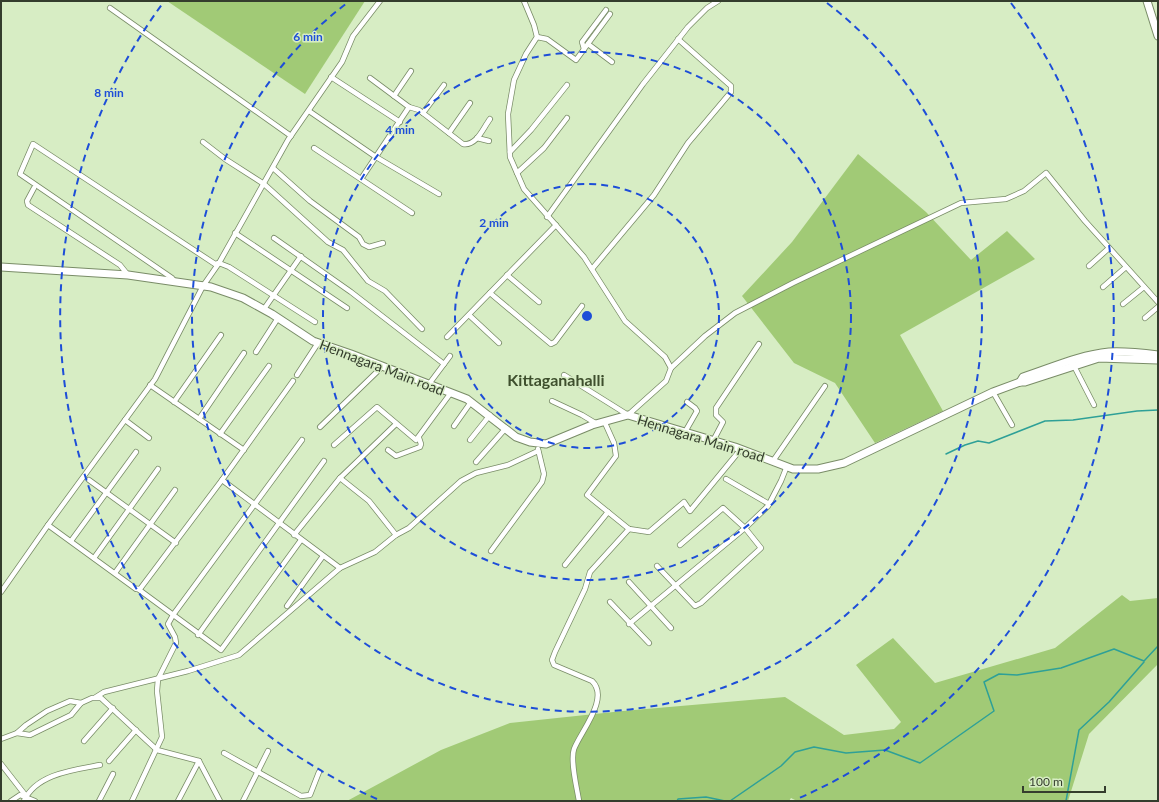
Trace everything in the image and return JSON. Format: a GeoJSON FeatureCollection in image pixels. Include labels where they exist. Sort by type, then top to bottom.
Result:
{"type":"FeatureCollection","features":[{"type":"Feature","properties":{"kind":"street"},"geometry":{"type":"LineString","coordinates":[[2,590],[150,386],[203,286],[219,263],[291,136],[342,62],[353,36],[380,1]]}},
{"type":"Feature","properties":{"kind":"street"},"geometry":{"type":"LineString","coordinates":[[524,1],[534,25],[537,37],[526,54],[514,80],[508,114],[510,157],[524,189],[547,217],[584,257],[625,321],[665,357],[671,368]]}},
{"type":"Feature","properties":{"kind":"street"},"geometry":{"type":"LineString","coordinates":[[547,217],[643,84],[678,39],[707,8],[718,1]]}},
{"type":"Feature","properties":{"kind":"street"},"geometry":{"type":"LineString","coordinates":[[1147,1],[1158,36]]}},
{"type":"Feature","properties":{"kind":"street"},"geometry":{"type":"LineString","coordinates":[[110,8],[291,136]]}},
{"type":"Feature","properties":{"kind":"street"},"geometry":{"type":"LineString","coordinates":[[584,50],[582,42],[606,10]]}},
{"type":"Feature","properties":{"kind":"street"},"geometry":{"type":"LineString","coordinates":[[537,37],[547,39],[576,60],[610,14]]}},
{"type":"Feature","properties":{"kind":"street"},"geometry":{"type":"LineString","coordinates":[[592,269],[654,195],[688,143],[731,92],[731,86],[678,39]]}},
{"type":"Feature","properties":{"kind":"street"},"geometry":{"type":"LineString","coordinates":[[588,44],[612,62]]}},
{"type":"Feature","properties":{"kind":"street"},"geometry":{"type":"LineString","coordinates":[[394,96],[411,71]]}},
{"type":"Feature","properties":{"kind":"street"},"geometry":{"type":"LineString","coordinates":[[331,77],[400,122]]}},
{"type":"Feature","properties":{"kind":"street"},"geometry":{"type":"LineString","coordinates":[[370,78],[410,107],[414,107],[423,113],[463,144],[472,143],[490,119]]}},
{"type":"Feature","properties":{"kind":"street"},"geometry":{"type":"LineString","coordinates":[[423,113],[444,85]]}},
{"type":"Feature","properties":{"kind":"street"},"geometry":{"type":"LineString","coordinates":[[510,152],[531,130],[567,85]]}},
{"type":"Feature","properties":{"kind":"street"},"geometry":{"type":"LineString","coordinates":[[449,134],[470,103]]}},
{"type":"Feature","properties":{"kind":"street"},"geometry":{"type":"LineString","coordinates":[[360,179],[410,107]]}},
{"type":"Feature","properties":{"kind":"street"},"geometry":{"type":"LineString","coordinates":[[309,111],[376,157],[439,194]]}},
{"type":"Feature","properties":{"kind":"street"},"geometry":{"type":"LineString","coordinates":[[517,173],[544,148],[567,118]]}},
{"type":"Feature","properties":{"kind":"street"},"geometry":{"type":"LineString","coordinates":[[477,138],[489,141]]}},
{"type":"Feature","properties":{"kind":"street"},"geometry":{"type":"LineString","coordinates":[[203,142],[225,159],[264,184],[328,242],[344,250],[368,281],[385,291],[422,328]]}},
{"type":"Feature","properties":{"kind":"street"},"geometry":{"type":"LineString","coordinates":[[174,282],[172,278],[20,174],[33,144],[183,244],[215,264],[219,263],[229,267],[274,294],[315,322]]}},
{"type":"Feature","properties":{"kind":"street"},"geometry":{"type":"LineString","coordinates":[[314,148],[412,213]]}},
{"type":"Feature","properties":{"kind":"street"},"geometry":{"type":"LineString","coordinates":[[273,168],[310,201],[359,237],[363,244],[370,247],[383,242]]}},
{"type":"Feature","properties":{"kind":"street"},"geometry":{"type":"LineString","coordinates":[[564,375],[628,415],[666,381],[671,368],[705,336],[735,313],[793,283],[960,203],[1006,199],[1024,191],[1046,173],[1126,267],[1158,302]]}},
{"type":"Feature","properties":{"kind":"street"},"geometry":{"type":"LineString","coordinates":[[34,188],[27,201],[28,205],[120,265],[128,275]]}},
{"type":"Feature","properties":{"kind":"street"},"geometry":{"type":"LineString","coordinates":[[448,338],[507,275],[556,226]]}},
{"type":"Feature","properties":{"kind":"street"},"geometry":{"type":"LineString","coordinates":[[235,233],[347,308]]}},
{"type":"Feature","properties":{"kind":"street"},"geometry":{"type":"LineString","coordinates":[[274,238],[351,292],[444,364]]}},
{"type":"Feature","properties":{"kind":"street"},"geometry":{"type":"LineString","coordinates":[[1089,266],[1110,248]]}},
{"type":"Feature","properties":{"kind":"street"},"geometry":{"type":"LineString","coordinates":[[264,309],[301,256]]}},
{"type":"Feature","properties":{"kind":"street","name":"Hennagara Main road"},"geometry":{"type":"LineString","coordinates":[[1,267],[128,275],[203,286],[243,298],[264,309],[297,332],[318,343],[351,354],[472,402],[520,439],[538,447],[597,424],[605,423],[628,415],[713,440],[793,469],[818,470],[844,463],[993,392],[1020,382],[1025,382],[1073,363],[1104,357],[1158,360]]}},
{"type":"Feature","properties":{"kind":"street"},"geometry":{"type":"LineString","coordinates":[[1103,287],[1126,267]]}},
{"type":"Feature","properties":{"kind":"street"},"geometry":{"type":"LineString","coordinates":[[507,275],[539,302]]}},
{"type":"Feature","properties":{"kind":"street"},"geometry":{"type":"LineString","coordinates":[[1123,304],[1144,287]]}},
{"type":"Feature","properties":{"kind":"street"},"geometry":{"type":"LineString","coordinates":[[490,293],[551,344],[555,342],[582,306]]}},
{"type":"Feature","properties":{"kind":"street"},"geometry":{"type":"LineString","coordinates":[[1145,318],[1158,307]]}},
{"type":"Feature","properties":{"kind":"street"},"geometry":{"type":"LineString","coordinates":[[469,315],[499,343]]}},
{"type":"Feature","properties":{"kind":"street"},"geometry":{"type":"LineString","coordinates":[[256,352],[278,318]]}},
{"type":"Feature","properties":{"kind":"street"},"geometry":{"type":"LineString","coordinates":[[174,402],[221,335]]}},
{"type":"Feature","properties":{"kind":"street"},"geometry":{"type":"LineString","coordinates":[[297,375],[318,343]]}},
{"type":"Feature","properties":{"kind":"street"},"geometry":{"type":"LineString","coordinates":[[713,440],[723,422],[716,415],[716,408],[758,344]]}},
{"type":"Feature","properties":{"kind":"street"},"geometry":{"type":"LineString","coordinates":[[1094,405],[1073,363],[1096,354],[1114,352],[1158,354]]}},
{"type":"Feature","properties":{"kind":"street"},"geometry":{"type":"LineString","coordinates":[[199,419],[244,353]]}},
{"type":"Feature","properties":{"kind":"street"},"geometry":{"type":"LineString","coordinates":[[429,384],[450,356]]}},
{"type":"Feature","properties":{"kind":"street"},"geometry":{"type":"LineString","coordinates":[[220,434],[269,366]]}},
{"type":"Feature","properties":{"kind":"street"},"geometry":{"type":"LineString","coordinates":[[320,427],[382,367]]}},
{"type":"Feature","properties":{"kind":"street"},"geometry":{"type":"LineString","coordinates":[[138,589],[142,588],[176,543],[293,381]]}},
{"type":"Feature","properties":{"kind":"street"},"geometry":{"type":"LineString","coordinates":[[150,386],[244,450]]}},
{"type":"Feature","properties":{"kind":"street"},"geometry":{"type":"LineString","coordinates":[[773,461],[825,386]]}},
{"type":"Feature","properties":{"kind":"street"},"geometry":{"type":"LineString","coordinates":[[993,392],[1012,425]]}},
{"type":"Feature","properties":{"kind":"street"},"geometry":{"type":"LineString","coordinates":[[334,445],[374,408],[379,408],[416,440],[419,438],[450,394]]}},
{"type":"Feature","properties":{"kind":"street"},"geometry":{"type":"LineString","coordinates":[[552,401],[597,424]]}},
{"type":"Feature","properties":{"kind":"street"},"geometry":{"type":"LineString","coordinates":[[454,426],[472,402]]}},
{"type":"Feature","properties":{"kind":"street"},"geometry":{"type":"LineString","coordinates":[[685,432],[697,411],[687,402]]}},
{"type":"Feature","properties":{"kind":"street"},"geometry":{"type":"LineString","coordinates":[[470,440],[490,415]]}},
{"type":"Feature","properties":{"kind":"street"},"geometry":{"type":"LineString","coordinates":[[125,420],[149,438]]}},
{"type":"Feature","properties":{"kind":"street"},"geometry":{"type":"LineString","coordinates":[[605,423],[614,443],[616,456],[587,495],[629,529],[649,532],[684,502],[690,510],[741,450]]}},
{"type":"Feature","properties":{"kind":"street"},"geometry":{"type":"LineString","coordinates":[[294,535],[340,478],[396,424]]}},
{"type":"Feature","properties":{"kind":"street"},"geometry":{"type":"LineString","coordinates":[[476,462],[506,428]]}},
{"type":"Feature","properties":{"kind":"street"},"geometry":{"type":"LineString","coordinates":[[388,450],[396,456],[420,447],[421,444],[419,438]]}},
{"type":"Feature","properties":{"kind":"street"},"geometry":{"type":"LineString","coordinates":[[132,801],[162,737],[157,691],[158,679],[176,643],[175,637],[168,624],[173,615],[302,440]]}},
{"type":"Feature","properties":{"kind":"street"},"geometry":{"type":"LineString","coordinates":[[17,733],[30,735],[71,715],[81,703],[104,692],[158,679],[239,655],[340,568],[374,552],[396,535],[409,528],[461,481],[476,473],[508,465],[538,447],[544,474],[542,482],[491,551]]}},
{"type":"Feature","properties":{"kind":"street"},"geometry":{"type":"LineString","coordinates":[[71,542],[136,452]]}},
{"type":"Feature","properties":{"kind":"street"},"geometry":{"type":"LineString","coordinates":[[198,635],[324,461]]}},
{"type":"Feature","properties":{"kind":"street"},"geometry":{"type":"LineString","coordinates":[[629,624],[745,528],[769,504],[787,466]]}},
{"type":"Feature","properties":{"kind":"street"},"geometry":{"type":"LineString","coordinates":[[94,558],[158,469]]}},
{"type":"Feature","properties":{"kind":"street"},"geometry":{"type":"LineString","coordinates":[[340,478],[370,501],[396,535]]}},
{"type":"Feature","properties":{"kind":"street"},"geometry":{"type":"LineString","coordinates":[[726,479],[769,504]]}},
{"type":"Feature","properties":{"kind":"street"},"geometry":{"type":"LineString","coordinates":[[89,480],[176,543]]}},
{"type":"Feature","properties":{"kind":"street"},"geometry":{"type":"LineString","coordinates":[[222,480],[340,568]]}},
{"type":"Feature","properties":{"kind":"street"},"geometry":{"type":"LineString","coordinates":[[115,574],[175,490]]}},
{"type":"Feature","properties":{"kind":"street"},"geometry":{"type":"LineString","coordinates":[[657,566],[695,606],[701,603],[761,548],[745,528],[723,508],[680,545]]}},
{"type":"Feature","properties":{"kind":"street"},"geometry":{"type":"LineString","coordinates":[[565,565],[608,512]]}},
{"type":"Feature","properties":{"kind":"street"},"geometry":{"type":"LineString","coordinates":[[48,525],[138,589],[198,635],[221,650],[301,540]]}},
{"type":"Feature","properties":{"kind":"street"},"geometry":{"type":"LineString","coordinates":[[579,801],[575,775],[574,749],[592,717],[598,692],[596,685],[592,681],[559,669],[554,665],[552,660],[559,641],[586,589],[590,572],[629,529]]}},
{"type":"Feature","properties":{"kind":"street"},"geometry":{"type":"LineString","coordinates":[[287,606],[323,556]]}},
{"type":"Feature","properties":{"kind":"street"},"geometry":{"type":"LineString","coordinates":[[629,582],[671,628]]}},
{"type":"Feature","properties":{"kind":"street"},"geometry":{"type":"LineString","coordinates":[[610,602],[629,624],[649,643]]}},
{"type":"Feature","properties":{"kind":"street"},"geometry":{"type":"LineString","coordinates":[[96,697],[112,708],[157,750],[199,761],[220,801]]}},
{"type":"Feature","properties":{"kind":"street"},"geometry":{"type":"LineString","coordinates":[[1,740],[17,733],[47,710],[70,701],[81,703]]}},
{"type":"Feature","properties":{"kind":"street"},"geometry":{"type":"LineString","coordinates":[[84,741],[112,708]]}},
{"type":"Feature","properties":{"kind":"street"},"geometry":{"type":"LineString","coordinates":[[109,761],[136,730]]}},
{"type":"Feature","properties":{"kind":"street"},"geometry":{"type":"LineString","coordinates":[[242,801],[268,752]]}},
{"type":"Feature","properties":{"kind":"street"},"geometry":{"type":"LineString","coordinates":[[224,753],[304,797],[310,795],[319,772]]}},
{"type":"Feature","properties":{"kind":"street"},"geometry":{"type":"LineString","coordinates":[[178,801],[199,761]]}},
{"type":"Feature","properties":{"kind":"street"},"geometry":{"type":"LineString","coordinates":[[1,764],[25,800]]}},
{"type":"Feature","properties":{"kind":"street"},"geometry":{"type":"LineString","coordinates":[[25,800],[30,790],[39,782],[100,765]]}},
{"type":"Feature","properties":{"kind":"street"},"geometry":{"type":"LineString","coordinates":[[99,801],[113,774]]}},
{"type":"Feature","properties":{"kind":"street"},"geometry":{"type":"LineString","coordinates":[[213,801],[217,794]]}},
{"type":"Feature","properties":{"kind":"street"},"geometry":{"type":"LineString","coordinates":[[11,801],[20,795],[25,800],[35,801]]}},
{"type":"Feature","properties":{"kind":"green space"},"geometry":{"type":"Polygon","coordinates":[[[167,1],[365,1],[305,94],[167,1]]]}},
{"type":"Feature","properties":{"kind":"green space"},"geometry":{"type":"Polygon","coordinates":[[[858,154],[926,212],[971,260],[1007,231],[1035,259],[900,335],[943,411],[875,443],[835,383],[794,363],[742,296],[792,242],[858,154]]]}},
{"type":"Feature","properties":{"kind":"green space"},"geometry":{"type":"Polygon","coordinates":[[[1122,595],[1130,601],[1158,598],[1158,664],[1089,734],[1068,801],[797,801],[791,798],[789,801],[347,801],[441,750],[510,723],[623,711],[785,697],[844,735],[894,729],[901,722],[856,665],[893,638],[935,683],[1055,648],[1122,595]]]}},
{"type":"Feature","properties":{"kind":"waterway"},"geometry":{"type":"LineString","coordinates":[[946,454],[978,441],[989,443],[1045,421],[1073,420],[1137,411],[1158,410]]}},
{"type":"Feature","properties":{"kind":"waterway"},"geometry":{"type":"LineString","coordinates":[[730,801],[781,766],[795,752],[814,747],[846,753],[885,750],[920,763],[994,711],[984,682],[999,674],[1017,675],[1061,668],[1114,649],[1144,661],[1158,646]]}},
{"type":"Feature","properties":{"kind":"waterway"},"geometry":{"type":"LineString","coordinates":[[1066,801],[1079,730],[1109,702],[1144,662]]}},
{"type":"Feature","properties":{"kind":"waterway"},"geometry":{"type":"LineString","coordinates":[[677,801],[678,799],[706,797],[725,801]]}},
{"type":"Feature","properties":{"kind":"district","name":"Kittaganahalli"},"geometry":{"type":"Point","coordinates":[556,379]}}]}
